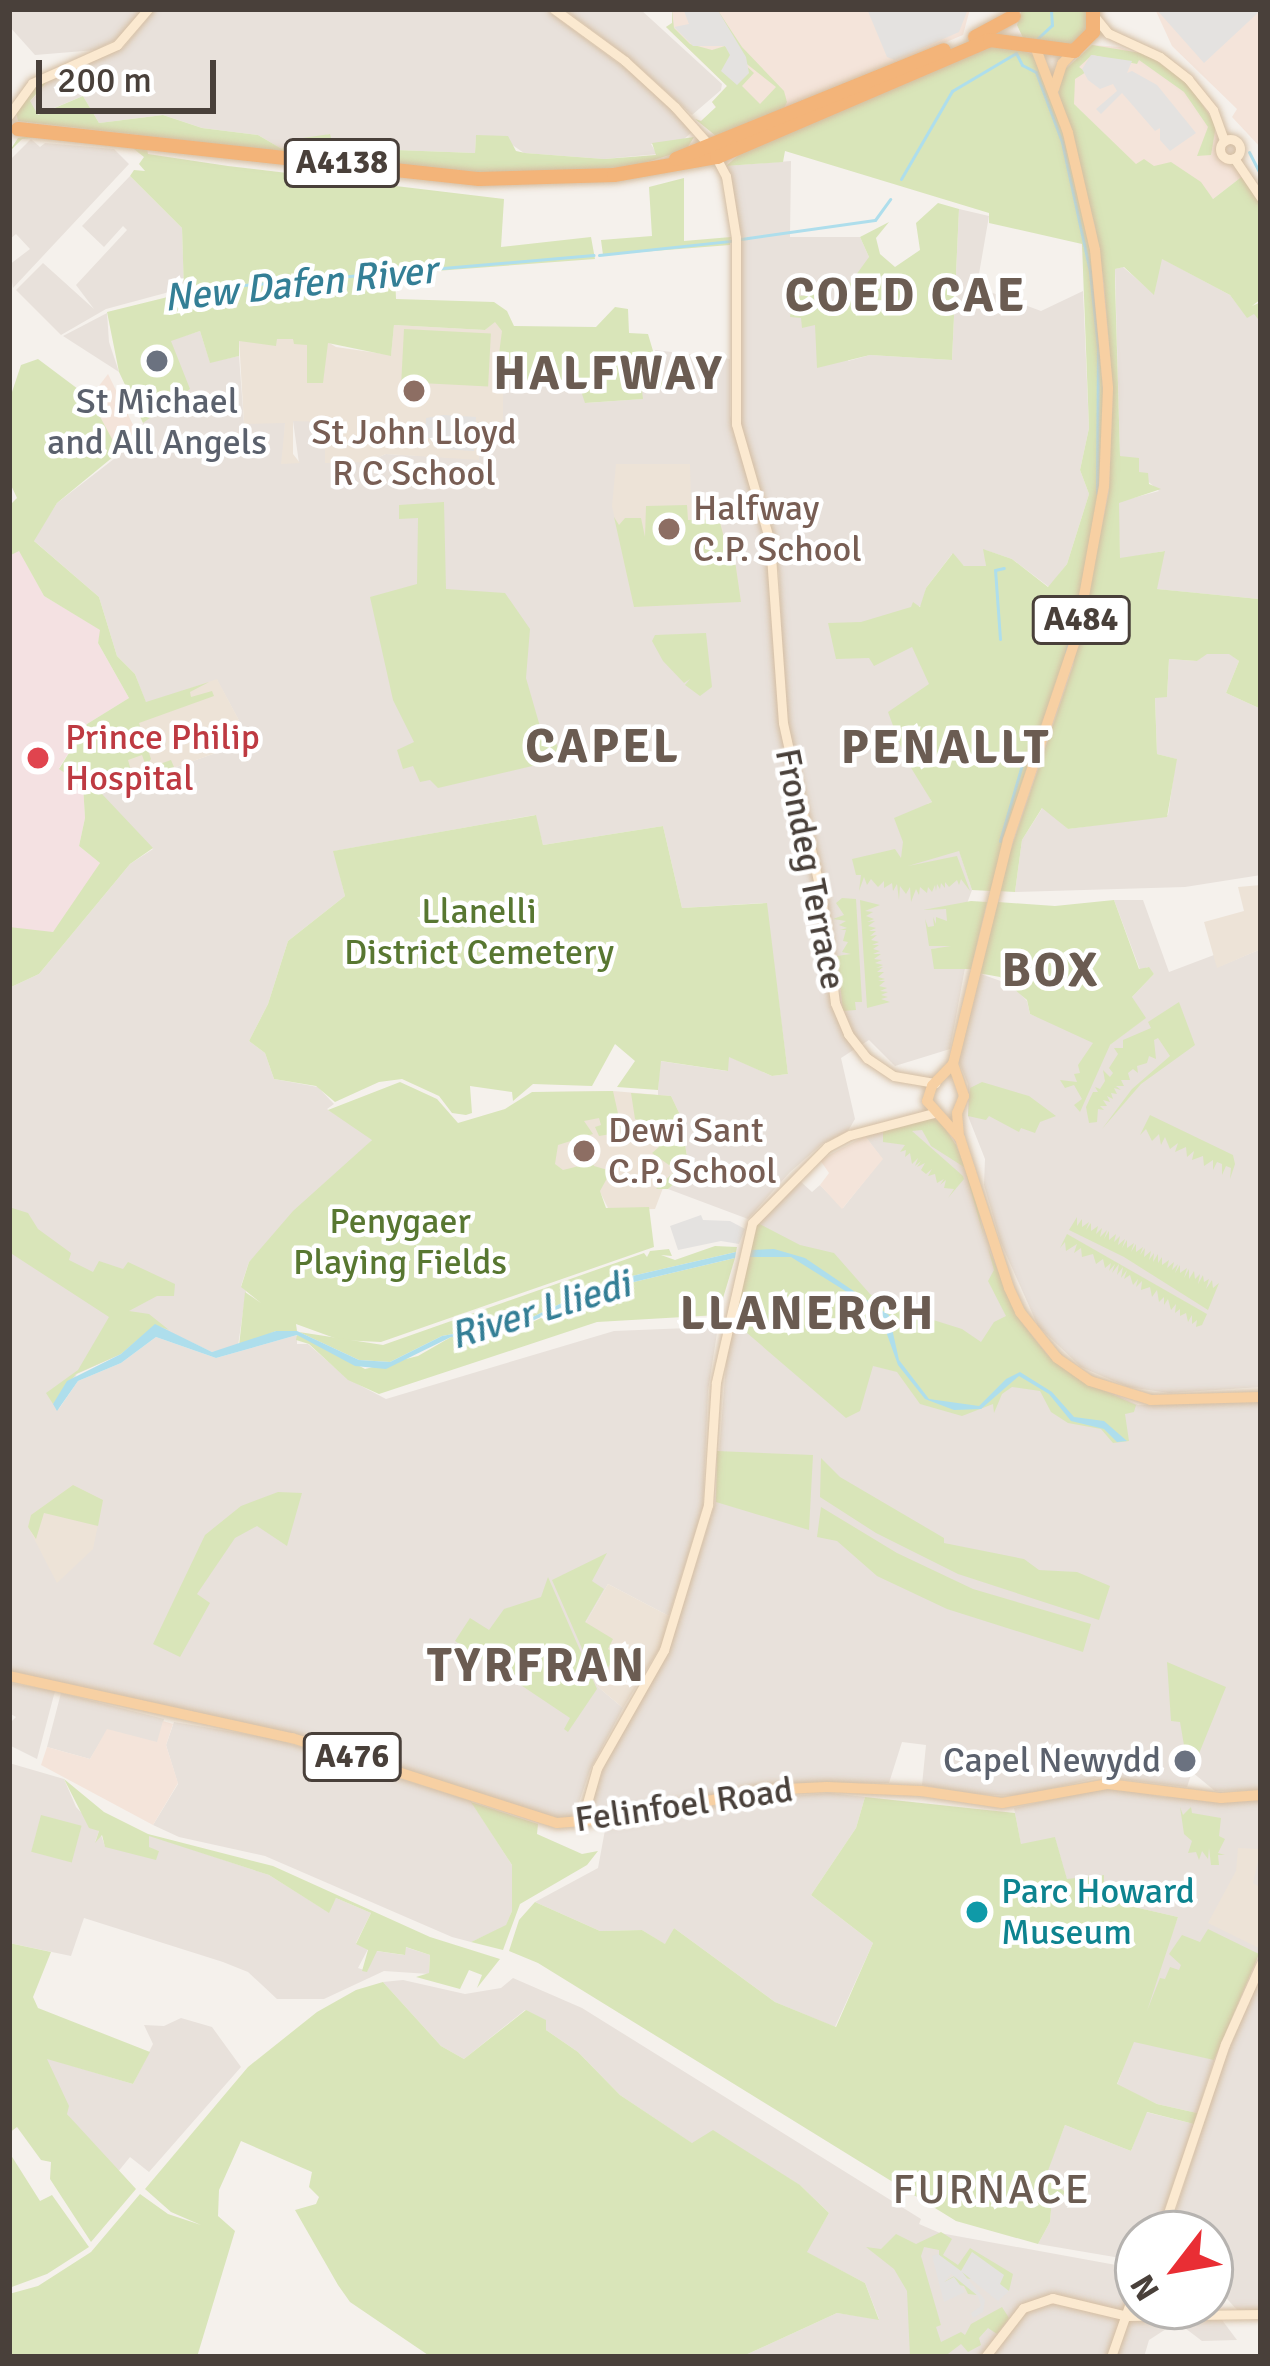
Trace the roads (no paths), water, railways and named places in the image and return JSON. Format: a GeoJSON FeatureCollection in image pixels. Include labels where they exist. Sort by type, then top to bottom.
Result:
{"type":"FeatureCollection","features":[{"type":"Feature","properties":{"kind":"highway"},"geometry":{"type":"LineString","coordinates":[[1016,11],[1019,41],[1036,49],[1080,47],[1094,13]]}},
{"type":"Feature","properties":{"kind":"highway","name":"A4138"},"geometry":{"type":"LineString","coordinates":[[714,151],[1001,26],[1016,11]]}},
{"type":"Feature","properties":{"kind":"highway","name":"A4138"},"geometry":{"type":"LineString","coordinates":[[14,122],[479,179],[578,178],[667,166],[990,40],[1019,41]]}},
{"type":"Feature","properties":{"kind":"highway"},"geometry":{"type":"LineString","coordinates":[[9,143],[14,122]]}},
{"type":"Feature","properties":{"kind":"main road"},"geometry":{"type":"LineString","coordinates":[[1054,89],[1062,64],[1080,47]]}},
{"type":"Feature","properties":{"kind":"main road","name":"A484"},"geometry":{"type":"LineString","coordinates":[[938,1082],[953,1064],[1008,840],[1077,635],[1104,486],[1108,388],[1090,218],[1054,89],[1036,49]]}},
{"type":"Feature","properties":{"kind":"main road","name":"A484"},"geometry":{"type":"LineString","coordinates":[[953,1064],[958,1085]]}},
{"type":"Feature","properties":{"kind":"main road"},"geometry":{"type":"LineString","coordinates":[[930,1109],[938,1082],[958,1085],[964,1102],[957,1113],[960,1138],[1009,1288],[1036,1335],[1057,1358],[1090,1381],[1151,1400],[1261,1397]]}},
{"type":"Feature","properties":{"kind":"main road"},"geometry":{"type":"LineString","coordinates":[[930,1109],[957,1113]]}},
{"type":"Feature","properties":{"kind":"main road"},"geometry":{"type":"LineString","coordinates":[[930,1109],[960,1138]]}},
{"type":"Feature","properties":{"kind":"main road","name":"Felinfoel Road"},"geometry":{"type":"LineString","coordinates":[[9,1676],[292,1738],[557,1823],[581,1824],[764,1790],[827,1787],[921,1791],[1002,1803],[1108,1784],[1221,1798],[1261,1795]]}},
{"type":"Feature","properties":{"kind":"street"},"geometry":{"type":"LineString","coordinates":[[14,122],[32,83],[117,45],[148,9]]}},
{"type":"Feature","properties":{"kind":"street"},"geometry":{"type":"LineString","coordinates":[[554,9],[640,74],[714,151]]}},
{"type":"Feature","properties":{"kind":"street"},"geometry":{"type":"LineString","coordinates":[[1094,13],[1121,40],[1160,57],[1188,79],[1213,110],[1224,141],[1239,144],[1234,158],[1261,198]]}},
{"type":"Feature","properties":{"kind":"street"},"geometry":{"type":"LineString","coordinates":[[1080,47],[1121,40]]}},
{"type":"Feature","properties":{"kind":"street","name":"Frondeg Terrace"},"geometry":{"type":"LineString","coordinates":[[714,151],[734,208],[735,404],[774,568],[781,689],[841,1021],[867,1058],[914,1083],[930,1109]]}},
{"type":"Feature","properties":{"kind":"street"},"geometry":{"type":"LineString","coordinates":[[914,1083],[938,1082]]}},
{"type":"Feature","properties":{"kind":"street"},"geometry":{"type":"LineString","coordinates":[[581,1824],[597,1768],[664,1650],[708,1505],[716,1382],[743,1254],[766,1205],[827,1147],[930,1109]]}},
{"type":"Feature","properties":{"kind":"street"},"geometry":{"type":"LineString","coordinates":[[1169,2210],[1225,2044],[1261,1963]]}},
{"type":"Feature","properties":{"kind":"street"},"geometry":{"type":"LineString","coordinates":[[986,2357],[1023,2308],[1044,2300],[1070,2298],[1114,2312]]}},
{"type":"Feature","properties":{"kind":"water"},"geometry":{"type":"Polygon","coordinates":[[[774,1249],[805,1258],[889,1315],[899,1360],[929,1399],[979,1406],[1020,1372],[1052,1392],[1074,1417],[1104,1421],[1127,1441],[1117,1442],[1104,1429],[1071,1421],[1049,1394],[1019,1376],[981,1409],[954,1410],[925,1399],[898,1365],[879,1312],[791,1257],[746,1257],[748,1250],[774,1249]]]}},
{"type":"Feature","properties":{"kind":"water"},"geometry":{"type":"Polygon","coordinates":[[[736,1252],[735,1258],[600,1290],[512,1330],[451,1337],[386,1369],[355,1366],[297,1335],[216,1358],[156,1337],[121,1363],[78,1381],[57,1411],[53,1404],[67,1381],[121,1354],[155,1324],[212,1352],[276,1331],[297,1331],[359,1360],[390,1362],[442,1336],[524,1321],[606,1282],[736,1252]]]}},
{"type":"Feature","properties":{"kind":"waterway","name":"New Dafen River"},"geometry":{"type":"LineString","coordinates":[[1038,38],[1052,25],[1051,9]]}},
{"type":"Feature","properties":{"kind":"waterway"},"geometry":{"type":"LineString","coordinates":[[901,179],[952,91],[1016,53],[1022,65],[1036,72],[1062,142],[1090,272],[1098,347],[1097,493]]}},
{"type":"Feature","properties":{"kind":"waterway"},"geometry":{"type":"LineString","coordinates":[[1249,152],[1261,176]]}},
{"type":"Feature","properties":{"kind":"waterway","name":"New Dafen River"},"geometry":{"type":"LineString","coordinates":[[741,239],[875,220],[890,199]]}},
{"type":"Feature","properties":{"kind":"waterway","name":"New Dafen River"},"geometry":{"type":"LineString","coordinates":[[599,255],[731,241]]}},
{"type":"Feature","properties":{"kind":"waterway","name":"New Dafen River"},"geometry":{"type":"LineString","coordinates":[[186,290],[594,255]]}},
{"type":"Feature","properties":{"kind":"waterway"},"geometry":{"type":"LineString","coordinates":[[1000,639],[995,570],[1004,568]]}},
{"type":"Feature","properties":{"kind":"waterway"},"geometry":{"type":"LineString","coordinates":[[1066,652],[1075,615]]}},
{"type":"Feature","properties":{"kind":"waterway"},"geometry":{"type":"LineString","coordinates":[[1000,841],[1024,758]]}},
{"type":"Feature","properties":{"kind":"place","name":"St Michael and All Angels"},"geometry":{"type":"Point","coordinates":[157,361]}},
{"type":"Feature","properties":{"kind":"place","name":"St John Lloyd R C School"},"geometry":{"type":"Point","coordinates":[414,391]}},
{"type":"Feature","properties":{"kind":"place","name":"Halfway C.P. School"},"geometry":{"type":"Point","coordinates":[669,529]}},
{"type":"Feature","properties":{"kind":"place","name":"Prince Philip Hospital"},"geometry":{"type":"Point","coordinates":[38,758]}},
{"type":"Feature","properties":{"kind":"place","name":"Dewi Sant C.P. School"},"geometry":{"type":"Point","coordinates":[584,1151]}},
{"type":"Feature","properties":{"kind":"place","name":"Capel Newydd"},"geometry":{"type":"Point","coordinates":[1185,1761]}},
{"type":"Feature","properties":{"kind":"place","name":"Parc Howard Museum"},"geometry":{"type":"Point","coordinates":[977,1912]}},
{"type":"Feature","properties":{"kind":"district","name":"COED CAE"},"geometry":{"type":"Point","coordinates":[906,296]}},
{"type":"Feature","properties":{"kind":"district","name":"HALFWAY"},"geometry":{"type":"Point","coordinates":[609,374]}},
{"type":"Feature","properties":{"kind":"district","name":"CAPEL"},"geometry":{"type":"Point","coordinates":[603,747]}},
{"type":"Feature","properties":{"kind":"district","name":"PENALLT"},"geometry":{"type":"Point","coordinates":[946,748]}},
{"type":"Feature","properties":{"kind":"district","name":"BOX"},"geometry":{"type":"Point","coordinates":[1051,971]}},
{"type":"Feature","properties":{"kind":"district","name":"LLANERCH"},"geometry":{"type":"Point","coordinates":[808,1314]}},
{"type":"Feature","properties":{"kind":"district","name":"TYRFRAN"},"geometry":{"type":"Point","coordinates":[537,1666]}},
{"type":"Feature","properties":{"kind":"district","name":"FURNACE"},"geometry":{"type":"Point","coordinates":[992,2190]}},
{"type":"Feature","properties":{"kind":"park label","name":"Llanelli District Cemetery"},"geometry":{"type":"Point","coordinates":[479,932]}},
{"type":"Feature","properties":{"kind":"park label","name":"Penygaer Playing Fields"},"geometry":{"type":"Point","coordinates":[400,1242]}},
{"type":"Feature","properties":{"kind":"water label","name":"River Lliedi"},"geometry":{"type":"Point","coordinates":[540,1310]}}]}
